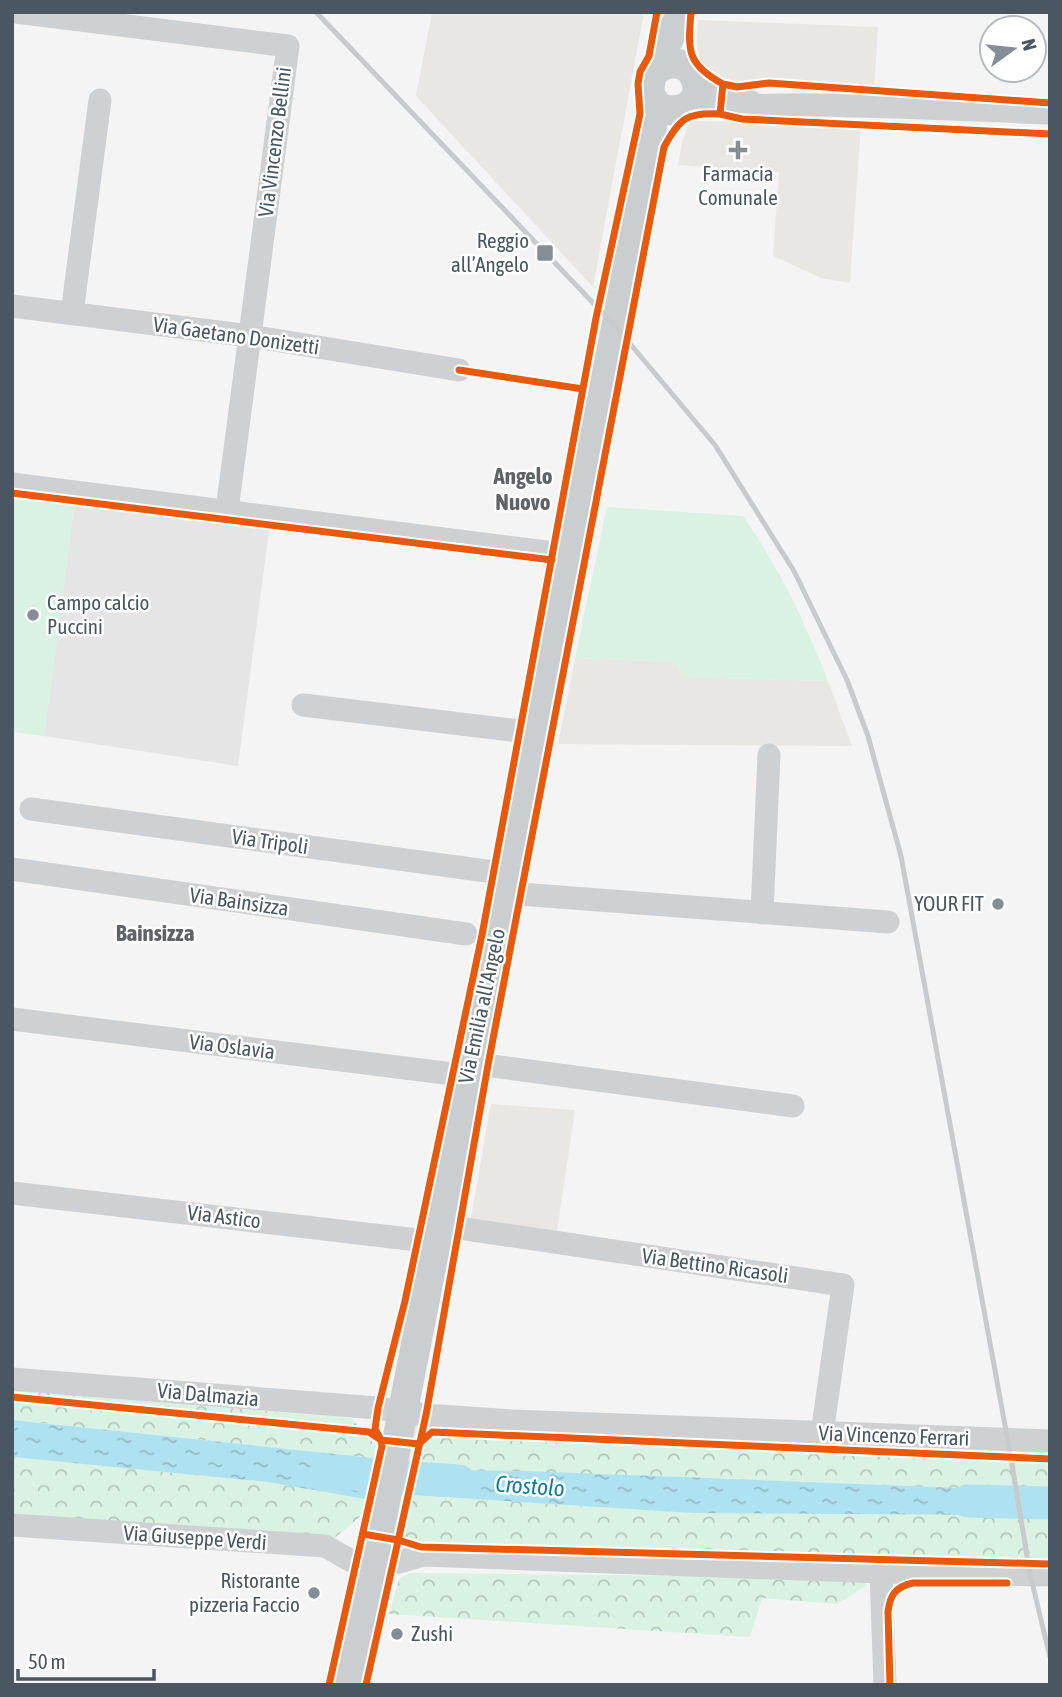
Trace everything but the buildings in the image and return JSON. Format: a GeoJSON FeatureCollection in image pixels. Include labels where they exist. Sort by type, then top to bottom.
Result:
{"type":"FeatureCollection","features":[{"type":"Feature","properties":{"kind":"main road"},"geometry":{"type":"LineString","coordinates":[[674,88],[677,18]]}},
{"type":"Feature","properties":{"kind":"main road","name":"Via Emilia all'Angelo"},"geometry":{"type":"LineString","coordinates":[[349,1685],[437,1233],[461,1069],[508,883],[649,160],[674,88]]}},
{"type":"Feature","properties":{"kind":"street","name":"Via Vincenzo Bellini"},"geometry":{"type":"LineString","coordinates":[[16,12],[288,46],[227,509]]}},
{"type":"Feature","properties":{"kind":"street"},"geometry":{"type":"LineString","coordinates":[[674,88],[720,107],[759,104],[1050,113]]}},
{"type":"Feature","properties":{"kind":"street"},"geometry":{"type":"LineString","coordinates":[[72,313],[100,100]]}},
{"type":"Feature","properties":{"kind":"street","name":"Via Gaetano Donizetti"},"geometry":{"type":"LineString","coordinates":[[12,306],[250,336],[459,370]]}},
{"type":"Feature","properties":{"kind":"street"},"geometry":{"type":"LineString","coordinates":[[12,484],[227,509],[570,555]]}},
{"type":"Feature","properties":{"kind":"street"},"geometry":{"type":"LineString","coordinates":[[303,705],[536,733]]}},
{"type":"Feature","properties":{"kind":"street"},"geometry":{"type":"LineString","coordinates":[[762,913],[769,755]]}},
{"type":"Feature","properties":{"kind":"street","name":"Via Tripoli"},"geometry":{"type":"LineString","coordinates":[[31,809],[508,883],[762,913],[888,922]]}},
{"type":"Feature","properties":{"kind":"street","name":"Via Bainsizza"},"geometry":{"type":"LineString","coordinates":[[12,869],[466,934]]}},
{"type":"Feature","properties":{"kind":"street","name":"Via Oslavia"},"geometry":{"type":"LineString","coordinates":[[12,1019],[793,1106]]}},
{"type":"Feature","properties":{"kind":"street","name":"Via Astico"},"geometry":{"type":"LineString","coordinates":[[12,1193],[437,1233]]}},
{"type":"Feature","properties":{"kind":"street","name":"Via Bettino Ricasoli"},"geometry":{"type":"LineString","coordinates":[[437,1233],[843,1285],[822,1434]]}},
{"type":"Feature","properties":{"kind":"street","name":"Via Dalmazia"},"geometry":{"type":"LineString","coordinates":[[12,1379],[404,1412]]}},
{"type":"Feature","properties":{"kind":"street","name":"Via Vincenzo Ferrari"},"geometry":{"type":"LineString","coordinates":[[404,1412],[512,1422],[1050,1441]]}},
{"type":"Feature","properties":{"kind":"street","name":"Via Giuseppe Verdi"},"geometry":{"type":"LineString","coordinates":[[12,1525],[325,1546],[357,1564],[373,1564]]}},
{"type":"Feature","properties":{"kind":"street"},"geometry":{"type":"LineString","coordinates":[[373,1564],[392,1564],[424,1555],[881,1572],[1050,1575]]}},
{"type":"Feature","properties":{"kind":"street"},"geometry":{"type":"LineString","coordinates":[[881,1572],[885,1685]]}},
{"type":"Feature","properties":{"kind":"shaded area"},"geometry":{"type":"Polygon","coordinates":[[[432,12],[644,12],[593,287],[416,96],[432,12]]]}},
{"type":"Feature","properties":{"kind":"shaded area"},"geometry":{"type":"Polygon","coordinates":[[[698,20],[878,27],[874,90],[742,86],[725,81],[699,59],[698,20]]]}},
{"type":"Feature","properties":{"kind":"shaded area"},"geometry":{"type":"Polygon","coordinates":[[[690,121],[861,124],[850,283],[821,278],[773,256],[779,172],[678,165],[682,142],[690,121]]]}},
{"type":"Feature","properties":{"kind":"shaded area"},"geometry":{"type":"Polygon","coordinates":[[[76,492],[271,516],[238,766],[44,736],[76,492]]]}},
{"type":"Feature","properties":{"kind":"shaded area"},"geometry":{"type":"Polygon","coordinates":[[[575,658],[675,662],[683,677],[828,681],[852,746],[558,744],[575,658]]]}},
{"type":"Feature","properties":{"kind":"shaded area"},"geometry":{"type":"Polygon","coordinates":[[[491,1104],[575,1110],[557,1231],[471,1218],[491,1104]]]}},
{"type":"Feature","properties":{"kind":"green space","name":"Campo calcio Puccini"},"geometry":{"type":"Polygon","coordinates":[[[12,484],[76,492],[44,736],[12,732],[12,484]]]}},
{"type":"Feature","properties":{"kind":"green space"},"geometry":{"type":"Polygon","coordinates":[[[607,507],[743,516],[790,596],[828,681],[683,677],[675,662],[575,658],[607,507]]]}},
{"type":"Feature","properties":{"kind":"green space"},"geometry":{"type":"Polygon","coordinates":[[[12,1390],[351,1418],[376,1446],[374,1458],[12,1420],[12,1390]]]}},
{"type":"Feature","properties":{"kind":"green space"},"geometry":{"type":"Polygon","coordinates":[[[404,1412],[1050,1441],[1050,1494],[1037,1493],[1039,1515],[1050,1515],[1050,1575],[373,1564],[404,1412]],[[413,1495],[692,1513],[816,1513],[413,1495]]]}},
{"type":"Feature","properties":{"kind":"green space"},"geometry":{"type":"Polygon","coordinates":[[[12,1457],[267,1482],[365,1499],[362,1515],[325,1546],[12,1525],[12,1457]]]}},
{"type":"Feature","properties":{"kind":"green space"},"geometry":{"type":"Polygon","coordinates":[[[410,1573],[695,1576],[864,1582],[867,1585],[837,1604],[762,1598],[750,1637],[389,1614],[399,1579],[410,1573]]]}},
{"type":"Feature","properties":{"kind":"water"},"geometry":{"type":"Polygon","coordinates":[[[12,1420],[374,1458],[365,1499],[267,1482],[12,1457],[12,1420]]]}},
{"type":"Feature","properties":{"kind":"water"},"geometry":{"type":"Polygon","coordinates":[[[417,1470],[525,1471],[1011,1490],[1015,1515],[692,1513],[412,1495],[417,1470]]]}},
{"type":"Feature","properties":{"kind":"waterway","name":"Crostolo"},"geometry":{"type":"LineString","coordinates":[[325,1472],[459,1481]]}},
{"type":"Feature","properties":{"kind":"waterway","name":"Crostolo"},"geometry":{"type":"LineString","coordinates":[[968,1501],[1050,1503]]}},
{"type":"Feature","properties":{"kind":"railway"},"geometry":{"type":"LineString","coordinates":[[316,12],[616,327],[715,445],[794,571],[847,680],[868,736],[901,856],[1030,1574],[1050,1657]]}},
{"type":"Feature","properties":{"kind":"cycle path"},"geometry":{"type":"LineString","coordinates":[[329,1685],[382,1446],[375,1429],[378,1408],[405,1301],[482,935],[596,318],[640,114],[640,72],[649,56],[657,12]]}},
{"type":"Feature","properties":{"kind":"cycle path"},"geometry":{"type":"LineString","coordinates":[[366,1685],[426,1415],[488,1065],[664,147],[675,129],[686,119],[700,114],[720,114],[723,84],[702,70],[692,55],[691,12]]}},
{"type":"Feature","properties":{"kind":"cycle path"},"geometry":{"type":"LineString","coordinates":[[723,84],[737,87],[769,83],[1050,103]]}},
{"type":"Feature","properties":{"kind":"cycle path"},"geometry":{"type":"LineString","coordinates":[[720,114],[742,119],[1050,134]]}},
{"type":"Feature","properties":{"kind":"cycle path"},"geometry":{"type":"LineString","coordinates":[[459,370],[583,389]]}},
{"type":"Feature","properties":{"kind":"cycle path"},"geometry":{"type":"LineString","coordinates":[[12,493],[552,560]]}},
{"type":"Feature","properties":{"kind":"cycle path"},"geometry":{"type":"LineString","coordinates":[[12,1397],[369,1432],[381,1440],[419,1444],[432,1432],[1050,1459]]}},
{"type":"Feature","properties":{"kind":"cycle path"},"geometry":{"type":"LineString","coordinates":[[363,1534],[421,1547],[1050,1564]]}},
{"type":"Feature","properties":{"kind":"cycle path"},"geometry":{"type":"LineString","coordinates":[[890,1685],[888,1612],[892,1596],[898,1589],[913,1583],[1007,1583]]}},
{"type":"Feature","properties":{"kind":"place","name":"Farmacia Comunale"},"geometry":{"type":"Point","coordinates":[738,150]}},
{"type":"Feature","properties":{"kind":"place","name":"Reggio all’Angelo"},"geometry":{"type":"Point","coordinates":[545,253]}},
{"type":"Feature","properties":{"kind":"place","name":"Campo calcio Puccini"},"geometry":{"type":"Point","coordinates":[33,615]}},
{"type":"Feature","properties":{"kind":"place","name":"YOUR FIT"},"geometry":{"type":"Point","coordinates":[998,904]}},
{"type":"Feature","properties":{"kind":"place","name":"Ristorante pizzeria Faccio"},"geometry":{"type":"Point","coordinates":[314,1593]}},
{"type":"Feature","properties":{"kind":"place","name":"Zushi"},"geometry":{"type":"Point","coordinates":[397,1634]}},
{"type":"Feature","properties":{"kind":"district","name":"Angelo Nuovo"},"geometry":{"type":"Point","coordinates":[523,489]}},
{"type":"Feature","properties":{"kind":"district","name":"Bainsizza"},"geometry":{"type":"Point","coordinates":[155,933]}}]}
